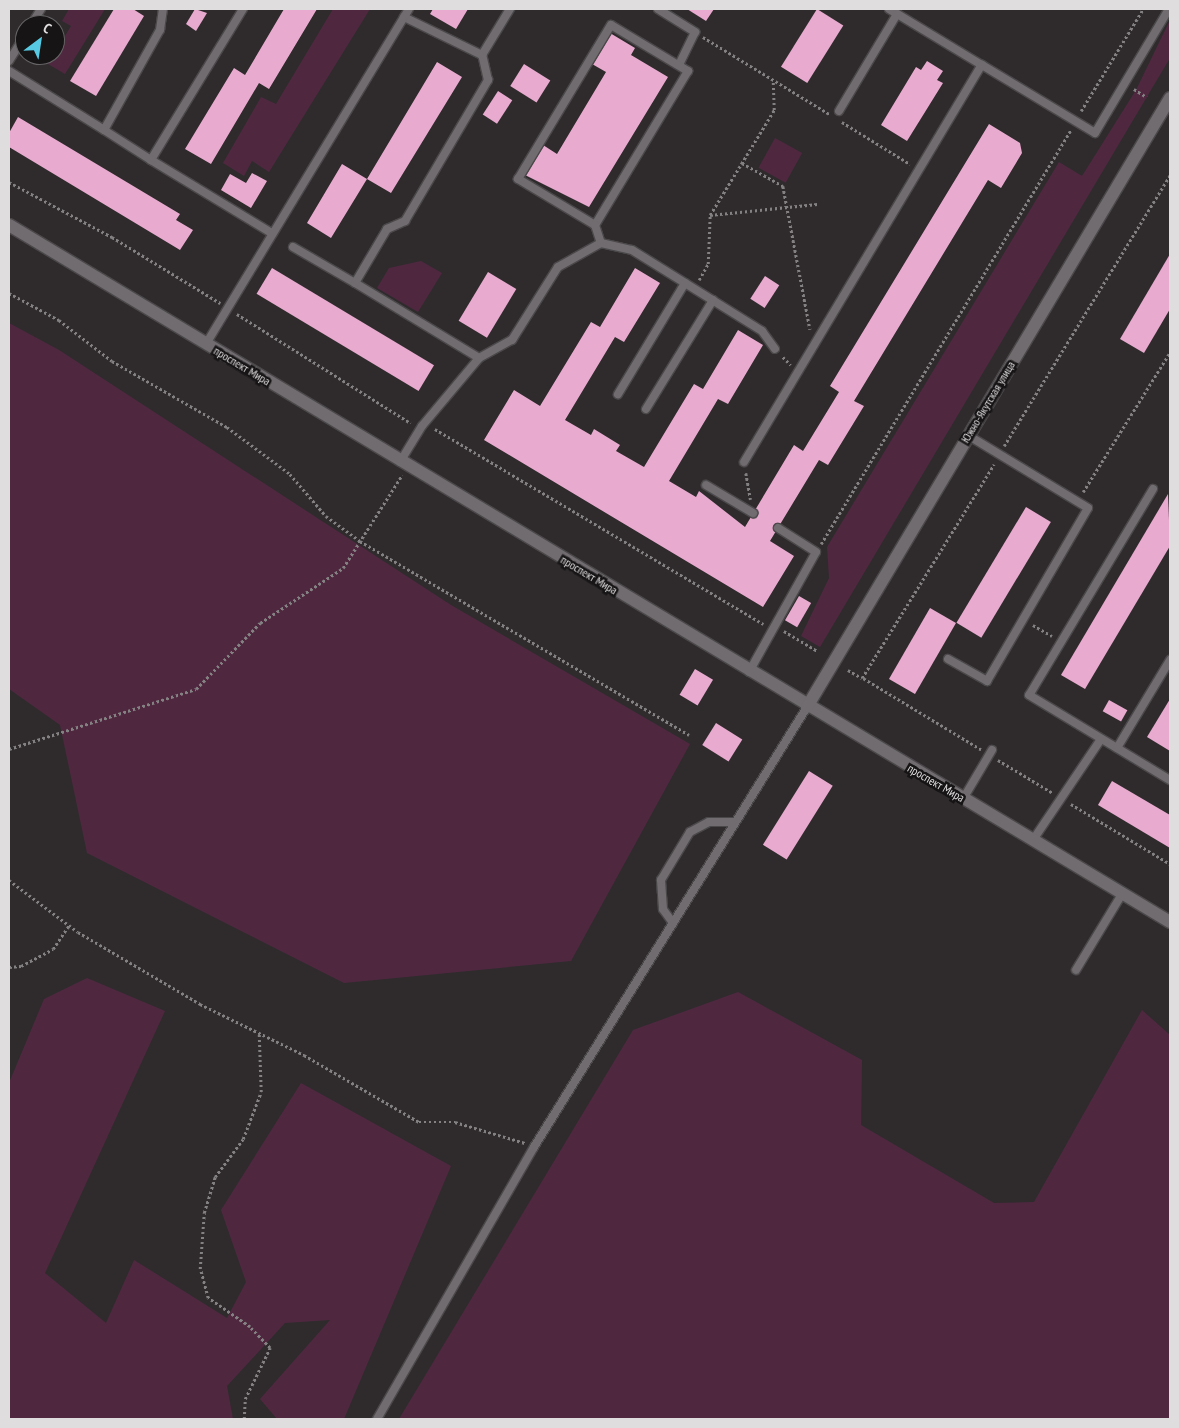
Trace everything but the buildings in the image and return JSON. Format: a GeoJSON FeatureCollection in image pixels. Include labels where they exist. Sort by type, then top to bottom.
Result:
{"type":"FeatureCollection","features":[{"type":"Feature","properties":{"kind":"street","name":"Южно-Якутская улица"},"geometry":{"type":"LineString","coordinates":[[807,707],[1170,98]]}},
{"type":"Feature","properties":{"kind":"street","name":"проспект Мира"},"geometry":{"type":"LineString","coordinates":[[9,226],[807,707],[1170,922]]}},
{"type":"Feature","properties":{"kind":"lane"},"geometry":{"type":"LineString","coordinates":[[104,130],[160,30],[163,9]]}},
{"type":"Feature","properties":{"kind":"lane"},"geometry":{"type":"LineString","coordinates":[[152,160],[243,9]]}},
{"type":"Feature","properties":{"kind":"lane"},"geometry":{"type":"LineString","coordinates":[[206,344],[270,232],[409,9]]}},
{"type":"Feature","properties":{"kind":"lane"},"geometry":{"type":"LineString","coordinates":[[355,284],[387,229],[404,220],[488,80],[482,55],[510,9]]}},
{"type":"Feature","properties":{"kind":"lane"},"geometry":{"type":"LineString","coordinates":[[658,9],[695,32],[679,66]]}},
{"type":"Feature","properties":{"kind":"lane"},"geometry":{"type":"LineString","coordinates":[[889,9],[1095,133],[1169,9]]}},
{"type":"Feature","properties":{"kind":"lane"},"geometry":{"type":"LineString","coordinates":[[839,111],[897,14]]}},
{"type":"Feature","properties":{"kind":"lane"},"geometry":{"type":"LineString","coordinates":[[404,17],[482,55]]}},
{"type":"Feature","properties":{"kind":"lane"},"geometry":{"type":"LineString","coordinates":[[595,226],[688,71],[611,25],[518,179],[595,226],[601,243]]}},
{"type":"Feature","properties":{"kind":"lane"},"geometry":{"type":"LineString","coordinates":[[744,462],[982,65]]}},
{"type":"Feature","properties":{"kind":"lane"},"geometry":{"type":"LineString","coordinates":[[9,71],[270,232]]}},
{"type":"Feature","properties":{"kind":"lane"},"geometry":{"type":"LineString","coordinates":[[404,464],[422,426],[479,358],[512,340],[558,267],[601,243],[632,250],[762,330],[775,348]]}},
{"type":"Feature","properties":{"kind":"lane"},"geometry":{"type":"LineString","coordinates":[[294,247],[479,358]]}},
{"type":"Feature","properties":{"kind":"lane"},"geometry":{"type":"LineString","coordinates":[[618,394],[685,283]]}},
{"type":"Feature","properties":{"kind":"lane"},"geometry":{"type":"LineString","coordinates":[[646,409],[713,300]]}},
{"type":"Feature","properties":{"kind":"lane"},"geometry":{"type":"LineString","coordinates":[[948,659],[986,681],[1088,508],[968,436]]}},
{"type":"Feature","properties":{"kind":"lane"},"geometry":{"type":"LineString","coordinates":[[706,485],[753,513]]}},
{"type":"Feature","properties":{"kind":"lane"},"geometry":{"type":"LineString","coordinates":[[1153,489],[1029,695],[1170,780]]}},
{"type":"Feature","properties":{"kind":"lane"},"geometry":{"type":"LineString","coordinates":[[749,672],[816,552],[778,528]]}},
{"type":"Feature","properties":{"kind":"lane"},"geometry":{"type":"LineString","coordinates":[[1117,748],[1170,660]]}},
{"type":"Feature","properties":{"kind":"lane"},"geometry":{"type":"LineString","coordinates":[[377,1419],[534,1146],[807,707]]}},
{"type":"Feature","properties":{"kind":"lane"},"geometry":{"type":"LineString","coordinates":[[1033,840],[1101,739]]}},
{"type":"Feature","properties":{"kind":"lane"},"geometry":{"type":"LineString","coordinates":[[963,799],[990,752]]}},
{"type":"Feature","properties":{"kind":"lane"},"geometry":{"type":"LineString","coordinates":[[673,923],[663,909],[661,880],[690,832],[709,822],[735,822]]}},
{"type":"Feature","properties":{"kind":"lane"},"geometry":{"type":"LineString","coordinates":[[1076,970],[1122,894]]}},
{"type":"Feature","properties":{"kind":"path"},"geometry":{"type":"LineString","coordinates":[[816,552],[1143,9]]}},
{"type":"Feature","properties":{"kind":"path"},"geometry":{"type":"LineString","coordinates":[[695,32],[903,160]]}},
{"type":"Feature","properties":{"kind":"path"},"geometry":{"type":"LineString","coordinates":[[694,288],[708,264],[710,215],[774,110],[773,80]]}},
{"type":"Feature","properties":{"kind":"path"},"geometry":{"type":"LineString","coordinates":[[1125,84],[1147,97]]}},
{"type":"Feature","properties":{"kind":"path"},"geometry":{"type":"LineString","coordinates":[[742,163],[783,186],[808,328]]}},
{"type":"Feature","properties":{"kind":"path"},"geometry":{"type":"LineString","coordinates":[[862,678],[1170,174]]}},
{"type":"Feature","properties":{"kind":"path"},"geometry":{"type":"LineString","coordinates":[[9,182],[112,237],[422,426],[431,427],[756,622],[775,626],[817,651]]}},
{"type":"Feature","properties":{"kind":"path"},"geometry":{"type":"LineString","coordinates":[[710,215],[817,204]]}},
{"type":"Feature","properties":{"kind":"path"},"geometry":{"type":"LineString","coordinates":[[9,293],[59,320],[112,361],[226,427],[290,474],[326,516],[360,541],[689,735]]}},
{"type":"Feature","properties":{"kind":"path"},"geometry":{"type":"LineString","coordinates":[[1077,502],[1170,352]]}},
{"type":"Feature","properties":{"kind":"path"},"geometry":{"type":"LineString","coordinates":[[744,462],[753,513]]}},
{"type":"Feature","properties":{"kind":"path"},"geometry":{"type":"LineString","coordinates":[[9,749],[196,689],[260,623],[343,568],[404,464]]}},
{"type":"Feature","properties":{"kind":"path"},"geometry":{"type":"LineString","coordinates":[[1023,619],[1061,642]]}},
{"type":"Feature","properties":{"kind":"path"},"geometry":{"type":"LineString","coordinates":[[848,670],[990,752],[1170,864]]}},
{"type":"Feature","properties":{"kind":"path"},"geometry":{"type":"LineString","coordinates":[[9,880],[70,924],[200,1004],[260,1034],[420,1122],[455,1122],[498,1132],[534,1146]]}},
{"type":"Feature","properties":{"kind":"path"},"geometry":{"type":"LineString","coordinates":[[9,967],[21,966],[53,949],[70,924]]}},
{"type":"Feature","properties":{"kind":"path"},"geometry":{"type":"LineString","coordinates":[[244,1419],[246,1399],[270,1348],[250,1327],[208,1298],[200,1269],[204,1212],[215,1177],[242,1139],[261,1092],[260,1034]]}},
{"type":"Feature","properties":{"kind":"shaded area"},"geometry":{"type":"Polygon","coordinates":[[[69,9],[105,9],[65,74],[50,65],[65,65],[65,36],[71,26],[65,23],[65,16],[69,9]]]}},
{"type":"Feature","properties":{"kind":"shaded area"},"geometry":{"type":"Polygon","coordinates":[[[333,9],[370,9],[269,172],[252,161],[244,176],[223,163],[261,97],[276,104],[333,9]]]}},
{"type":"Feature","properties":{"kind":"shaded area"},"geometry":{"type":"Polygon","coordinates":[[[1170,20],[1170,58],[820,647],[801,636],[829,578],[827,547],[1059,162],[1082,176],[1136,90],[1170,20]]]}},
{"type":"Feature","properties":{"kind":"shaded area"},"geometry":{"type":"Polygon","coordinates":[[[775,138],[802,153],[786,183],[759,168],[775,138]]]}},
{"type":"Feature","properties":{"kind":"shaded area"},"geometry":{"type":"Polygon","coordinates":[[[421,261],[442,273],[418,312],[377,288],[389,268],[421,261]]]}},
{"type":"Feature","properties":{"kind":"shaded area"},"geometry":{"type":"Polygon","coordinates":[[[9,323],[59,350],[451,605],[690,744],[571,961],[344,983],[87,853],[60,725],[9,689],[9,323]]]}},
{"type":"Feature","properties":{"kind":"shaded area"},"geometry":{"type":"Polygon","coordinates":[[[87,978],[165,1011],[45,1273],[106,1323],[134,1260],[227,1318],[246,1282],[221,1210],[301,1083],[451,1166],[344,1419],[277,1419],[260,1399],[330,1320],[285,1323],[227,1386],[233,1419],[9,1419],[9,1083],[44,999],[87,978]]]}},
{"type":"Feature","properties":{"kind":"shaded area"},"geometry":{"type":"Polygon","coordinates":[[[738,992],[862,1060],[861,1125],[994,1203],[1034,1202],[1142,1010],[1170,1035],[1170,1419],[399,1419],[633,1030],[738,992]]]}}]}
